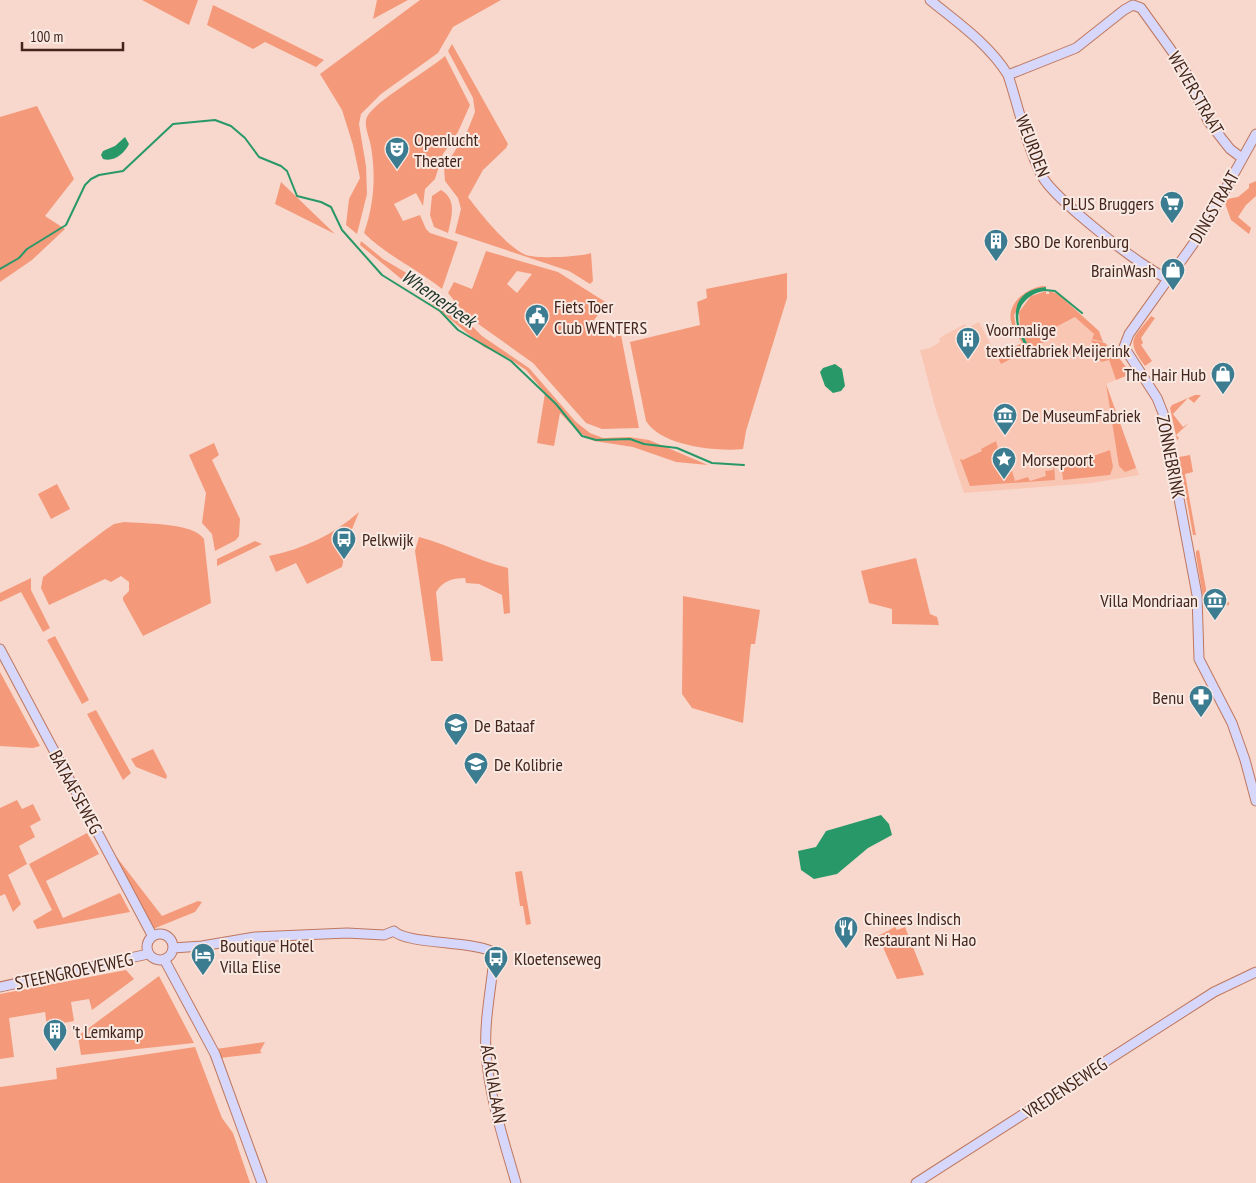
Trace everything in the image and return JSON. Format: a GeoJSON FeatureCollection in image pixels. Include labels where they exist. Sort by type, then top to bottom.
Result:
{"type":"FeatureCollection","features":[{"type":"Feature","properties":{"kind":"street","name":"WEURDEN"},"geometry":{"type":"LineString","coordinates":[[930,0],[988,48],[1008,75],[1035,160],[1048,184],[1127,253],[1161,276],[1169,279]]}},
{"type":"Feature","properties":{"kind":"street","name":"WEVERSTRAAT"},"geometry":{"type":"LineString","coordinates":[[1008,75],[1076,48],[1134,4],[1142,8],[1184,68],[1210,123],[1230,149],[1242,158]]}},
{"type":"Feature","properties":{"kind":"street","name":"DINGSTRAAT"},"geometry":{"type":"LineString","coordinates":[[1169,279],[1200,232],[1256,134]]}},
{"type":"Feature","properties":{"kind":"street","name":"ZONNEBRINK"},"geometry":{"type":"LineString","coordinates":[[1169,279],[1129,334],[1124,347],[1125,353],[1153,392],[1163,413],[1197,595],[1199,659],[1232,723],[1245,760],[1256,801]]}},
{"type":"Feature","properties":{"kind":"street","name":"BATAAFSEWEG"},"geometry":{"type":"LineString","coordinates":[[0,648],[152,935]]}},
{"type":"Feature","properties":{"kind":"street","name":"ACACIALAAN"},"geometry":{"type":"LineString","coordinates":[[173,948],[202,946],[255,937],[347,933],[384,935],[394,931],[402,936],[479,948],[493,954],[486,1053],[491,1086],[516,1183]]}},
{"type":"Feature","properties":{"kind":"street"},"geometry":{"type":"LineString","coordinates":[[158,933],[167,935],[173,942],[173,948],[171,955],[164,959],[154,959],[148,954],[146,946],[152,935],[158,933]]}},
{"type":"Feature","properties":{"kind":"street","name":"STEENGROEVEWEG"},"geometry":{"type":"LineString","coordinates":[[0,987],[148,954]]}},
{"type":"Feature","properties":{"kind":"street"},"geometry":{"type":"LineString","coordinates":[[164,959],[215,1054],[262,1183]]}},
{"type":"Feature","properties":{"kind":"street","name":"VREDENSEWEG"},"geometry":{"type":"LineString","coordinates":[[916,1183],[1214,992],[1256,972]]}},
{"type":"Feature","properties":{"kind":"shaded area"},"geometry":{"type":"Polygon","coordinates":[[[142,0],[198,0],[189,25],[142,0]]]}},
{"type":"Feature","properties":{"kind":"shaded area"},"geometry":{"type":"Polygon","coordinates":[[[377,0],[408,0],[373,19],[377,0]]]}},
{"type":"Feature","properties":{"kind":"shaded area"},"geometry":{"type":"Polygon","coordinates":[[[420,0],[501,0],[453,27],[438,53],[381,94],[361,114],[359,124],[366,166],[367,194],[357,234],[346,225],[349,199],[360,178],[353,145],[342,110],[320,74],[420,0]]]}},
{"type":"Feature","properties":{"kind":"shaded area"},"geometry":{"type":"Polygon","coordinates":[[[213,5],[324,60],[316,67],[265,42],[253,49],[207,25],[213,5]]]}},
{"type":"Feature","properties":{"kind":"shaded area"},"geometry":{"type":"Polygon","coordinates":[[[452,44],[508,144],[483,170],[468,197],[511,246],[526,255],[558,257],[591,253],[593,281],[590,284],[569,271],[455,233],[461,209],[458,198],[445,181],[444,168],[467,132],[475,112],[473,98],[448,51],[452,44]]]}},
{"type":"Feature","properties":{"kind":"shaded area"},"geometry":{"type":"Polygon","coordinates":[[[445,56],[470,105],[458,132],[443,154],[435,179],[425,189],[423,206],[416,193],[394,204],[403,221],[420,215],[426,229],[430,233],[458,242],[442,289],[382,248],[364,233],[370,212],[374,180],[373,158],[366,124],[367,117],[380,103],[445,56]]]}},
{"type":"Feature","properties":{"kind":"shaded area"},"geometry":{"type":"Polygon","coordinates":[[[37,106],[74,179],[45,216],[65,229],[32,260],[0,282],[0,117],[37,106]]]}},
{"type":"Feature","properties":{"kind":"shaded area"},"geometry":{"type":"Polygon","coordinates":[[[125,137],[129,144],[121,154],[115,158],[103,159],[101,155],[103,151],[115,146],[125,137]]]}},
{"type":"Feature","properties":{"kind":"shaded area"},"geometry":{"type":"Polygon","coordinates":[[[1256,181],[1256,196],[1246,205],[1238,217],[1251,228],[1249,234],[1231,220],[1225,203],[1227,199],[1238,197],[1249,188],[1249,184],[1256,181]]]}},
{"type":"Feature","properties":{"kind":"shaded area"},"geometry":{"type":"Polygon","coordinates":[[[281,182],[335,234],[275,204],[281,182]]]}},
{"type":"Feature","properties":{"kind":"shaded area"},"geometry":{"type":"Polygon","coordinates":[[[441,190],[450,199],[452,210],[448,233],[434,227],[430,215],[432,196],[441,190]]]}},
{"type":"Feature","properties":{"kind":"shaded area"},"geometry":{"type":"Polygon","coordinates":[[[361,241],[383,259],[425,284],[456,310],[482,336],[529,368],[576,422],[590,433],[603,438],[629,437],[649,440],[708,465],[676,462],[633,447],[594,441],[580,433],[560,413],[554,446],[537,443],[545,393],[526,370],[508,358],[484,347],[360,245],[361,241]]]}},
{"type":"Feature","properties":{"kind":"shaded area"},"geometry":{"type":"Polygon","coordinates":[[[486,251],[558,272],[607,303],[591,324],[615,338],[620,330],[639,428],[602,429],[586,423],[533,363],[467,316],[448,293],[454,282],[472,289],[486,251]],[[517,271],[507,284],[517,293],[532,274],[517,271]]]}},
{"type":"Feature","properties":{"kind":"shaded area"},"geometry":{"type":"Polygon","coordinates":[[[787,273],[787,298],[746,431],[743,449],[732,450],[690,446],[676,442],[653,430],[646,421],[630,342],[700,325],[697,302],[707,298],[706,289],[787,273]]]}},
{"type":"Feature","properties":{"kind":"shaded area"},"geometry":{"type":"Polygon","coordinates":[[[1042,286],[1047,286],[1027,294],[1014,315],[1016,328],[1024,344],[1027,343],[1020,328],[1019,312],[1031,296],[1046,291],[1046,294],[1049,294],[1049,291],[1058,294],[1099,331],[1103,342],[1092,339],[1094,334],[1075,317],[1046,332],[1047,335],[1044,337],[1046,341],[1001,364],[997,356],[1022,343],[1012,324],[1012,308],[1024,294],[1042,286]]]}},
{"type":"Feature","properties":{"kind":"shaded area"},"geometry":{"type":"Polygon","coordinates":[[[1046,287],[1046,291],[1029,297],[1021,306],[1018,318],[1022,334],[1027,343],[1024,344],[1017,325],[1017,307],[1020,300],[1026,294],[1034,289],[1046,287]]]}},
{"type":"Feature","properties":{"kind":"shaded area","name":"Morsepoort"},"geometry":{"type":"Polygon","coordinates":[[[1078,315],[1100,334],[1116,380],[1106,384],[1139,475],[1092,483],[964,493],[935,407],[920,350],[930,348],[940,342],[939,339],[944,335],[965,324],[967,328],[979,322],[997,356],[1078,315]]]}},
{"type":"Feature","properties":{"kind":"shaded area"},"geometry":{"type":"Polygon","coordinates":[[[1151,316],[1155,318],[1141,338],[1143,343],[1141,345],[1152,361],[1145,366],[1133,344],[1136,335],[1151,316]]]}},
{"type":"Feature","properties":{"kind":"shaded area"},"geometry":{"type":"Polygon","coordinates":[[[1091,340],[1105,343],[1109,347],[1115,345],[1117,355],[1131,374],[1116,380],[1109,360],[1101,362],[1091,340]]]}},
{"type":"Feature","properties":{"kind":"shaded area"},"geometry":{"type":"Polygon","coordinates":[[[835,364],[842,369],[845,386],[841,391],[833,393],[825,386],[820,372],[823,368],[835,364]]]}},
{"type":"Feature","properties":{"kind":"shaded area"},"geometry":{"type":"Polygon","coordinates":[[[1106,384],[1136,468],[1125,472],[1119,466],[1106,384]]]}},
{"type":"Feature","properties":{"kind":"shaded area"},"geometry":{"type":"Polygon","coordinates":[[[1195,395],[1201,395],[1194,403],[1188,398],[1195,395]]]}},
{"type":"Feature","properties":{"kind":"shaded area"},"geometry":{"type":"Polygon","coordinates":[[[1188,398],[1173,414],[1183,427],[1189,423],[1176,435],[1179,438],[1177,440],[1170,408],[1172,405],[1188,398]]]}},
{"type":"Feature","properties":{"kind":"shaded area"},"geometry":{"type":"Polygon","coordinates":[[[996,441],[1004,473],[1012,471],[1015,481],[1028,477],[1030,481],[1046,476],[1045,471],[1053,470],[1054,463],[1055,480],[970,486],[960,459],[963,460],[982,451],[981,449],[996,441]]]}},
{"type":"Feature","properties":{"kind":"shaded area"},"geometry":{"type":"Polygon","coordinates":[[[214,443],[219,455],[212,460],[240,519],[239,536],[236,540],[215,551],[212,534],[202,523],[206,493],[189,455],[214,443]]]}},
{"type":"Feature","properties":{"kind":"shaded area"},"geometry":{"type":"Polygon","coordinates":[[[1110,450],[1113,467],[1110,475],[1063,480],[1061,462],[1064,467],[1081,461],[1088,465],[1082,460],[1110,450]]]}},
{"type":"Feature","properties":{"kind":"shaded area"},"geometry":{"type":"Polygon","coordinates":[[[1190,455],[1193,472],[1185,474],[1196,535],[1193,535],[1179,457],[1190,455]]]}},
{"type":"Feature","properties":{"kind":"shaded area"},"geometry":{"type":"Polygon","coordinates":[[[57,484],[70,509],[51,519],[38,494],[57,484]]]}},
{"type":"Feature","properties":{"kind":"shaded area"},"geometry":{"type":"Polygon","coordinates":[[[359,512],[348,539],[342,567],[307,584],[296,563],[276,572],[269,556],[317,540],[339,528],[359,512]]]}},
{"type":"Feature","properties":{"kind":"shaded area"},"geometry":{"type":"Polygon","coordinates":[[[124,522],[179,527],[198,533],[204,539],[211,603],[143,636],[123,600],[123,597],[129,591],[129,582],[121,576],[111,582],[105,579],[49,605],[41,588],[43,577],[105,530],[114,524],[124,522]]]}},
{"type":"Feature","properties":{"kind":"shaded area"},"geometry":{"type":"Polygon","coordinates":[[[419,537],[508,568],[510,613],[504,614],[502,595],[479,584],[466,583],[465,578],[448,581],[436,592],[443,661],[431,661],[415,551],[419,537]]]}},
{"type":"Feature","properties":{"kind":"shaded area"},"geometry":{"type":"Polygon","coordinates":[[[255,541],[262,544],[217,566],[217,559],[255,541]]]}},
{"type":"Feature","properties":{"kind":"shaded area"},"geometry":{"type":"Polygon","coordinates":[[[1199,550],[1209,606],[1229,602],[1229,605],[1205,609],[1196,555],[1196,551],[1199,550]]]}},
{"type":"Feature","properties":{"kind":"shaded area"},"geometry":{"type":"Polygon","coordinates":[[[916,558],[930,614],[937,617],[939,625],[892,624],[892,609],[869,603],[861,571],[916,558]]]}},
{"type":"Feature","properties":{"kind":"shaded area"},"geometry":{"type":"Polygon","coordinates":[[[31,578],[31,590],[50,628],[43,632],[21,592],[0,602],[0,593],[31,578]]]}},
{"type":"Feature","properties":{"kind":"shaded area"},"geometry":{"type":"Polygon","coordinates":[[[683,596],[760,610],[755,644],[751,644],[743,723],[692,708],[682,694],[683,596]]]}},
{"type":"Feature","properties":{"kind":"shaded area"},"geometry":{"type":"Polygon","coordinates":[[[55,636],[89,700],[82,704],[47,640],[55,636]]]}},
{"type":"Feature","properties":{"kind":"shaded area"},"geometry":{"type":"Polygon","coordinates":[[[0,672],[40,746],[33,748],[0,746],[0,672]]]}},
{"type":"Feature","properties":{"kind":"shaded area"},"geometry":{"type":"Polygon","coordinates":[[[96,710],[131,773],[123,780],[87,714],[96,710]]]}},
{"type":"Feature","properties":{"kind":"shaded area"},"geometry":{"type":"Polygon","coordinates":[[[153,749],[167,776],[166,779],[136,767],[131,759],[153,749]]]}},
{"type":"Feature","properties":{"kind":"shaded area"},"geometry":{"type":"Polygon","coordinates":[[[17,800],[22,809],[33,804],[41,820],[30,826],[35,837],[19,846],[27,864],[8,875],[21,904],[13,912],[5,894],[0,896],[0,808],[17,800]]]}},
{"type":"Feature","properties":{"kind":"shaded area"},"geometry":{"type":"Polygon","coordinates":[[[881,815],[889,824],[892,835],[868,848],[837,874],[814,879],[801,870],[798,851],[816,847],[826,831],[881,815]]]}},
{"type":"Feature","properties":{"kind":"shaded area"},"geometry":{"type":"Polygon","coordinates":[[[87,833],[99,854],[46,881],[63,918],[120,893],[130,912],[37,929],[33,921],[52,910],[29,864],[87,833]]]}},
{"type":"Feature","properties":{"kind":"shaded area"},"geometry":{"type":"Polygon","coordinates":[[[115,855],[162,916],[198,901],[202,902],[195,912],[153,929],[115,855]]]}},
{"type":"Feature","properties":{"kind":"shaded area"},"geometry":{"type":"Polygon","coordinates":[[[522,871],[531,924],[526,925],[523,906],[520,906],[515,872],[522,871]]]}},
{"type":"Feature","properties":{"kind":"shaded area"},"geometry":{"type":"Polygon","coordinates":[[[895,927],[897,930],[905,927],[924,975],[897,979],[878,936],[895,927]]]}},
{"type":"Feature","properties":{"kind":"shaded area"},"geometry":{"type":"Polygon","coordinates":[[[126,970],[134,979],[92,1010],[89,999],[71,1002],[74,1021],[47,1026],[45,1012],[9,1018],[14,1057],[0,1059],[0,994],[126,970]]]}},
{"type":"Feature","properties":{"kind":"shaded area"},"geometry":{"type":"Polygon","coordinates":[[[159,976],[194,1043],[81,1055],[78,1036],[159,976]]]}},
{"type":"Feature","properties":{"kind":"shaded area"},"geometry":{"type":"Polygon","coordinates":[[[265,1042],[260,1051],[262,1053],[220,1058],[216,1049],[265,1042]]]}},
{"type":"Feature","properties":{"kind":"shaded area"},"geometry":{"type":"Polygon","coordinates":[[[195,1047],[222,1118],[233,1133],[250,1183],[0,1183],[0,1087],[57,1079],[56,1068],[195,1047]]]}},
{"type":"Feature","properties":{"kind":"waterway","name":"Whemerbeek"},"geometry":{"type":"LineString","coordinates":[[0,269],[19,258],[27,249],[66,225],[85,185],[91,179],[99,175],[123,171],[173,124],[215,120],[231,126],[245,138],[259,157],[281,166],[287,171],[297,196],[321,202],[331,207],[342,230],[382,275],[440,311],[458,330],[511,361],[556,404],[582,436],[596,440],[630,439],[644,444],[677,448],[712,463],[744,465]]}},
{"type":"Feature","properties":{"kind":"waterway","name":"Whemerbeek"},"geometry":{"type":"LineString","coordinates":[[1045,290],[1055,291],[1082,313]]}},
{"type":"Feature","properties":{"kind":"place","name":"Openlucht Theater"},"geometry":{"type":"Point","coordinates":[397,170]}},
{"type":"Feature","properties":{"kind":"place","name":"PLUS Bruggers"},"geometry":{"type":"Point","coordinates":[1172,224]}},
{"type":"Feature","properties":{"kind":"place","name":"SBO De Korenburg"},"geometry":{"type":"Point","coordinates":[996,262]}},
{"type":"Feature","properties":{"kind":"place","name":"BrainWash"},"geometry":{"type":"Point","coordinates":[1173,291]}},
{"type":"Feature","properties":{"kind":"place","name":"Fiets Toer Club WENTERS"},"geometry":{"type":"Point","coordinates":[537,337]}},
{"type":"Feature","properties":{"kind":"place","name":"Voormalige textielfabriek Meijerink"},"geometry":{"type":"Point","coordinates":[968,360]}},
{"type":"Feature","properties":{"kind":"place","name":"The Hair Hub"},"geometry":{"type":"Point","coordinates":[1223,395]}},
{"type":"Feature","properties":{"kind":"place","name":"De MuseumFabriek"},"geometry":{"type":"Point","coordinates":[1005,436]}},
{"type":"Feature","properties":{"kind":"place","name":"Morsepoort"},"geometry":{"type":"Point","coordinates":[1004,480]}},
{"type":"Feature","properties":{"kind":"place","name":"Pelkwijk"},"geometry":{"type":"Point","coordinates":[344,560]}},
{"type":"Feature","properties":{"kind":"place","name":"Villa Mondriaan"},"geometry":{"type":"Point","coordinates":[1215,621]}},
{"type":"Feature","properties":{"kind":"place","name":"Benu"},"geometry":{"type":"Point","coordinates":[1201,718]}},
{"type":"Feature","properties":{"kind":"place","name":"De Bataaf"},"geometry":{"type":"Point","coordinates":[456,746]}},
{"type":"Feature","properties":{"kind":"place","name":"De Kolibrie"},"geometry":{"type":"Point","coordinates":[476,785]}},
{"type":"Feature","properties":{"kind":"place","name":"Chinees Indisch Restaurant Ni Hao"},"geometry":{"type":"Point","coordinates":[846,949]}},
{"type":"Feature","properties":{"kind":"place","name":"Boutique Hotel Villa Elise"},"geometry":{"type":"Point","coordinates":[203,976]}},
{"type":"Feature","properties":{"kind":"place","name":"Kloetenseweg"},"geometry":{"type":"Point","coordinates":[496,979]}},
{"type":"Feature","properties":{"kind":"place","name":"'t Lemkamp"},"geometry":{"type":"Point","coordinates":[55,1052]}}]}
